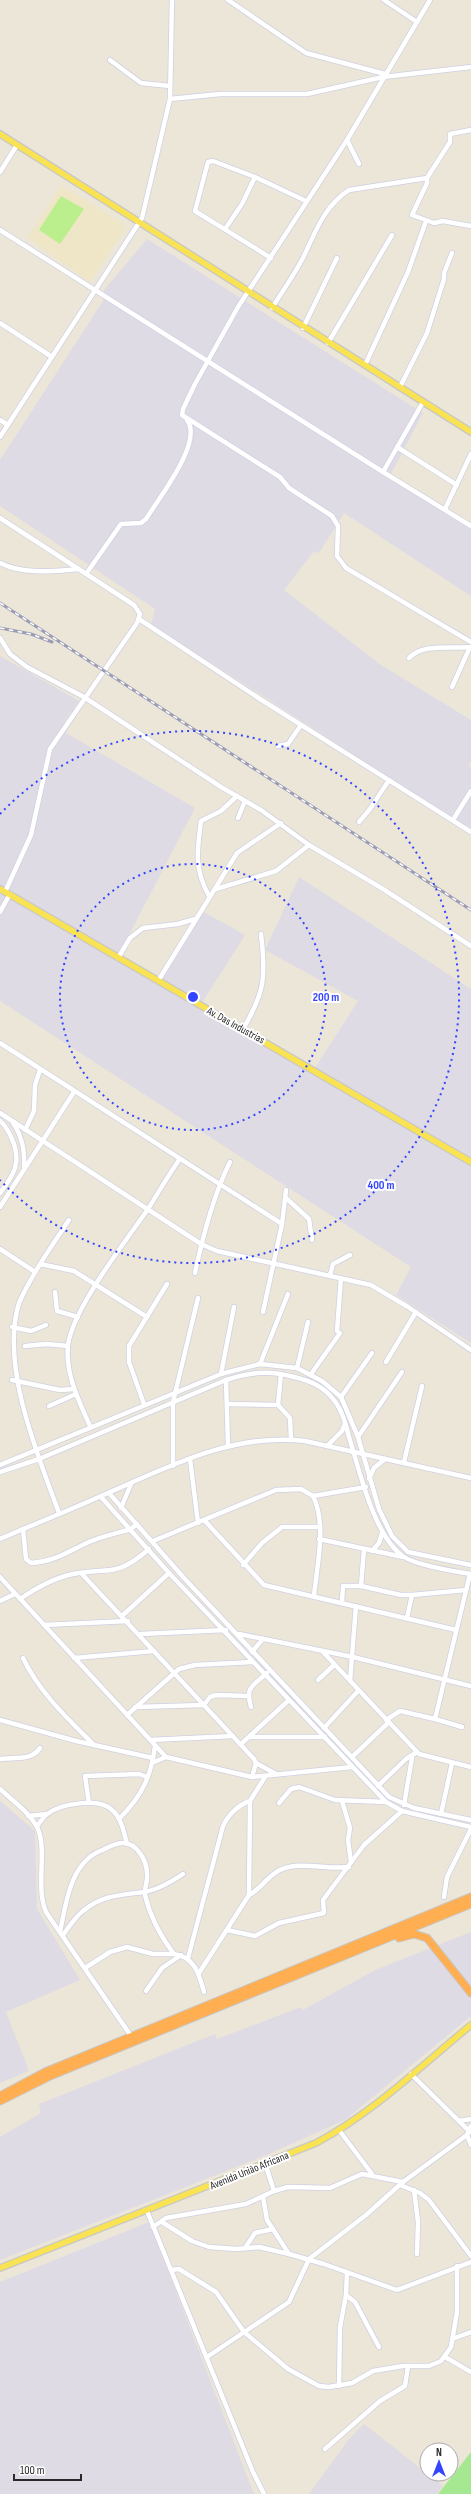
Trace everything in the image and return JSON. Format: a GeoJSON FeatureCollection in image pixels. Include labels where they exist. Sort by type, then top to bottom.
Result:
{"type":"FeatureCollection","features":[{"type":"Feature","properties":{"kind":"highway"},"geometry":{"type":"LineString","coordinates":[[0,2096],[46,2072],[131,2036],[471,1898]]}},
{"type":"Feature","properties":{"kind":"highway"},"geometry":{"type":"LineString","coordinates":[[0,2101],[50,2076],[471,1904]]}},
{"type":"Feature","properties":{"kind":"highway"},"geometry":{"type":"LineString","coordinates":[[333,1960],[409,1934],[420,1935],[431,1942],[471,1993]]}},
{"type":"Feature","properties":{"kind":"main road"},"geometry":{"type":"LineString","coordinates":[[0,134],[302,328],[365,365],[471,432]]}},
{"type":"Feature","properties":{"kind":"main road","name":"Av. Das Industrias"},"geometry":{"type":"LineString","coordinates":[[5,892],[471,1162]]}},
{"type":"Feature","properties":{"kind":"main road","name":"Avenida União Africana"},"geometry":{"type":"LineString","coordinates":[[0,2268],[305,2148],[340,2130],[471,2025]]}},
{"type":"Feature","properties":{"kind":"street"},"geometry":{"type":"LineString","coordinates":[[0,438],[139,224],[168,117],[170,99],[172,0]]}},
{"type":"Feature","properties":{"kind":"street"},"geometry":{"type":"LineString","coordinates":[[228,0],[306,53],[384,75]]}},
{"type":"Feature","properties":{"kind":"street"},"geometry":{"type":"LineString","coordinates":[[384,0],[417,22]]}},
{"type":"Feature","properties":{"kind":"street"},"geometry":{"type":"LineString","coordinates":[[86,574],[121,524],[141,523],[146,519],[190,446],[192,428],[182,415],[183,409],[208,362],[247,292],[271,258],[306,201],[347,140],[384,75],[430,0]]}},
{"type":"Feature","properties":{"kind":"street"},"geometry":{"type":"LineString","coordinates":[[110,60],[141,83],[170,86]]}},
{"type":"Feature","properties":{"kind":"street"},"geometry":{"type":"LineString","coordinates":[[170,99],[220,94],[307,94],[384,75],[471,67]]}},
{"type":"Feature","properties":{"kind":"street"},"geometry":{"type":"LineString","coordinates":[[471,130],[450,134],[450,142],[426,178],[427,183],[412,215],[426,222],[434,223],[443,221],[471,226]]}},
{"type":"Feature","properties":{"kind":"street"},"geometry":{"type":"LineString","coordinates":[[347,140],[359,164]]}},
{"type":"Feature","properties":{"kind":"street"},"geometry":{"type":"LineString","coordinates":[[0,172],[17,145]]}},
{"type":"Feature","properties":{"kind":"street"},"geometry":{"type":"LineString","coordinates":[[271,258],[195,211],[208,162],[213,161],[255,177],[306,201]]}},
{"type":"Feature","properties":{"kind":"street"},"geometry":{"type":"LineString","coordinates":[[225,230],[242,204],[255,177]]}},
{"type":"Feature","properties":{"kind":"street"},"geometry":{"type":"LineString","coordinates":[[272,308],[303,258],[313,232],[338,198],[349,190],[426,178]]}},
{"type":"Feature","properties":{"kind":"street"},"geometry":{"type":"LineString","coordinates":[[365,365],[408,272],[426,222]]}},
{"type":"Feature","properties":{"kind":"street"},"geometry":{"type":"LineString","coordinates":[[0,230],[471,526]]}},
{"type":"Feature","properties":{"kind":"street"},"geometry":{"type":"LineString","coordinates":[[328,343],[392,234]]}},
{"type":"Feature","properties":{"kind":"street"},"geometry":{"type":"LineString","coordinates":[[400,387],[427,333],[444,279],[444,272],[452,253]]}},
{"type":"Feature","properties":{"kind":"street"},"geometry":{"type":"LineString","coordinates":[[302,328],[337,258]]}},
{"type":"Feature","properties":{"kind":"street"},"geometry":{"type":"LineString","coordinates":[[0,323],[52,357]]}},
{"type":"Feature","properties":{"kind":"street"},"geometry":{"type":"LineString","coordinates":[[383,472],[423,402]]}},
{"type":"Feature","properties":{"kind":"street"},"geometry":{"type":"LineString","coordinates":[[185,418],[280,477],[289,488],[332,516],[338,526],[337,556],[346,568],[471,645]]}},
{"type":"Feature","properties":{"kind":"street"},"geometry":{"type":"LineString","coordinates":[[0,420],[8,425]]}},
{"type":"Feature","properties":{"kind":"street"},"geometry":{"type":"LineString","coordinates":[[397,447],[457,485]]}},
{"type":"Feature","properties":{"kind":"street"},"geometry":{"type":"LineString","coordinates":[[445,509],[471,454]]}},
{"type":"Feature","properties":{"kind":"street"},"geometry":{"type":"LineString","coordinates":[[0,518],[134,605],[140,614],[139,619],[84,697],[50,749],[31,835],[5,892],[0,912]]}},
{"type":"Feature","properties":{"kind":"street"},"geometry":{"type":"LineString","coordinates":[[0,563],[21,570],[79,570]]}},
{"type":"Feature","properties":{"kind":"street"},"geometry":{"type":"LineString","coordinates":[[139,619],[301,725],[471,832]]}},
{"type":"Feature","properties":{"kind":"street"},"geometry":{"type":"LineString","coordinates":[[0,638],[10,654],[27,667],[84,697],[281,823],[309,845],[383,889],[471,946]]}},
{"type":"Feature","properties":{"kind":"street"},"geometry":{"type":"LineString","coordinates":[[409,658],[414,654],[426,650],[471,645]]}},
{"type":"Feature","properties":{"kind":"street"},"geometry":{"type":"LineString","coordinates":[[452,687],[471,645]]}},
{"type":"Feature","properties":{"kind":"street"},"geometry":{"type":"LineString","coordinates":[[278,746],[288,744],[301,725]]}},
{"type":"Feature","properties":{"kind":"street"},"geometry":{"type":"LineString","coordinates":[[358,822],[370,809],[389,780]]}},
{"type":"Feature","properties":{"kind":"street"},"geometry":{"type":"LineString","coordinates":[[453,820],[471,791]]}},
{"type":"Feature","properties":{"kind":"street"},"geometry":{"type":"LineString","coordinates":[[209,896],[198,871],[201,822],[222,811],[237,796]]}},
{"type":"Feature","properties":{"kind":"street"},"geometry":{"type":"LineString","coordinates":[[238,818],[245,801]]}},
{"type":"Feature","properties":{"kind":"street"},"geometry":{"type":"LineString","coordinates":[[158,981],[195,918],[237,852],[281,823]]}},
{"type":"Feature","properties":{"kind":"street"},"geometry":{"type":"LineString","coordinates":[[214,889],[279,870],[309,845]]}},
{"type":"Feature","properties":{"kind":"street"},"geometry":{"type":"LineString","coordinates":[[118,958],[130,938],[143,928],[178,924],[195,918]]}},
{"type":"Feature","properties":{"kind":"street"},"geometry":{"type":"LineString","coordinates":[[243,1029],[258,1004],[263,983],[265,959],[261,934]]}},
{"type":"Feature","properties":{"kind":"street"},"geometry":{"type":"LineString","coordinates":[[0,1044],[218,1185],[282,1224]]}},
{"type":"Feature","properties":{"kind":"street"},"geometry":{"type":"LineString","coordinates":[[25,1130],[34,1111],[35,1085],[40,1070]]}},
{"type":"Feature","properties":{"kind":"street"},"geometry":{"type":"LineString","coordinates":[[0,1207],[16,1184],[24,1167],[43,1142],[74,1092]]}},
{"type":"Feature","properties":{"kind":"street"},"geometry":{"type":"LineString","coordinates":[[0,1113],[201,1244],[217,1251],[371,1285],[416,1312],[471,1350]]}},
{"type":"Feature","properties":{"kind":"street"},"geometry":{"type":"LineString","coordinates":[[0,1121],[9,1132],[17,1152],[18,1164],[10,1180],[0,1193]]}},
{"type":"Feature","properties":{"kind":"street"},"geometry":{"type":"LineString","coordinates":[[12,1121],[22,1140],[25,1156],[24,1167]]}},
{"type":"Feature","properties":{"kind":"street"},"geometry":{"type":"LineString","coordinates":[[90,1426],[75,1392],[69,1365],[68,1346],[78,1317],[96,1286],[179,1160]]}},
{"type":"Feature","properties":{"kind":"street"},"geometry":{"type":"LineString","coordinates":[[196,1273],[201,1244],[218,1185],[230,1162]]}},
{"type":"Feature","properties":{"kind":"street"},"geometry":{"type":"LineString","coordinates":[[10,1180],[16,1184]]}},
{"type":"Feature","properties":{"kind":"street"},"geometry":{"type":"LineString","coordinates":[[263,1312],[282,1224],[286,1190]]}},
{"type":"Feature","properties":{"kind":"street"},"geometry":{"type":"LineString","coordinates":[[286,1198],[309,1219],[312,1240]]}},
{"type":"Feature","properties":{"kind":"street"},"geometry":{"type":"LineString","coordinates":[[59,1513],[20,1410],[12,1380],[10,1350],[12,1327],[18,1304],[35,1272],[69,1220]]}},
{"type":"Feature","properties":{"kind":"street"},"geometry":{"type":"LineString","coordinates":[[0,1249],[35,1272]]}},
{"type":"Feature","properties":{"kind":"street"},"geometry":{"type":"LineString","coordinates":[[330,1275],[333,1264],[350,1254]]}},
{"type":"Feature","properties":{"kind":"street"},"geometry":{"type":"LineString","coordinates":[[40,1264],[74,1271],[147,1317]]}},
{"type":"Feature","properties":{"kind":"street"},"geometry":{"type":"LineString","coordinates":[[311,1374],[339,1332],[341,1278]]}},
{"type":"Feature","properties":{"kind":"street"},"geometry":{"type":"LineString","coordinates":[[144,1404],[128,1354],[132,1341],[167,1284]]}},
{"type":"Feature","properties":{"kind":"street"},"geometry":{"type":"LineString","coordinates":[[55,1292],[58,1311],[78,1317]]}},
{"type":"Feature","properties":{"kind":"street"},"geometry":{"type":"LineString","coordinates":[[260,1364],[288,1294]]}},
{"type":"Feature","properties":{"kind":"street"},"geometry":{"type":"LineString","coordinates":[[173,1466],[173,1402],[177,1391],[198,1298]]}},
{"type":"Feature","properties":{"kind":"street"},"geometry":{"type":"LineString","coordinates":[[221,1374],[234,1307]]}},
{"type":"Feature","properties":{"kind":"street"},"geometry":{"type":"LineString","coordinates":[[386,1362],[416,1312]]}},
{"type":"Feature","properties":{"kind":"street"},"geometry":{"type":"LineString","coordinates":[[297,1368],[308,1322]]}},
{"type":"Feature","properties":{"kind":"street"},"geometry":{"type":"LineString","coordinates":[[12,1327],[31,1331],[46,1325]]}},
{"type":"Feature","properties":{"kind":"street"},"geometry":{"type":"LineString","coordinates":[[25,1346],[46,1344],[68,1346]]}},
{"type":"Feature","properties":{"kind":"street"},"geometry":{"type":"LineString","coordinates":[[341,1397],[372,1354]]}},
{"type":"Feature","properties":{"kind":"street"},"geometry":{"type":"LineString","coordinates":[[0,1465],[90,1426],[221,1374],[260,1364],[297,1368],[311,1374],[341,1397],[358,1438],[369,1479],[384,1522],[392,1536],[399,1544],[408,1552],[471,1565]]}},
{"type":"Feature","properties":{"kind":"street"},"geometry":{"type":"LineString","coordinates":[[0,1472],[39,1459],[121,1423],[226,1380],[244,1374],[261,1372],[281,1374],[305,1380],[330,1395],[345,1423],[382,1533],[404,1558]]}},
{"type":"Feature","properties":{"kind":"street"},"geometry":{"type":"LineString","coordinates":[[358,1438],[402,1372]]}},
{"type":"Feature","properties":{"kind":"street"},"geometry":{"type":"LineString","coordinates":[[278,1405],[281,1374]]}},
{"type":"Feature","properties":{"kind":"street"},"geometry":{"type":"LineString","coordinates":[[12,1380],[75,1392]]}},
{"type":"Feature","properties":{"kind":"street"},"geometry":{"type":"LineString","coordinates":[[226,1380],[228,1445]]}},
{"type":"Feature","properties":{"kind":"street"},"geometry":{"type":"LineString","coordinates":[[404,1462],[422,1386]]}},
{"type":"Feature","properties":{"kind":"street"},"geometry":{"type":"LineString","coordinates":[[49,1406],[75,1392]]}},
{"type":"Feature","properties":{"kind":"street"},"geometry":{"type":"LineString","coordinates":[[227,1404],[278,1405],[290,1418],[291,1439]]}},
{"type":"Feature","properties":{"kind":"street"},"geometry":{"type":"LineString","coordinates":[[118,1415],[121,1423]]}},
{"type":"Feature","properties":{"kind":"street"},"geometry":{"type":"LineString","coordinates":[[327,1446],[342,1431],[345,1423]]}},
{"type":"Feature","properties":{"kind":"street"},"geometry":{"type":"LineString","coordinates":[[0,1539],[190,1459],[228,1445],[258,1440],[291,1439],[363,1455],[404,1462],[471,1478]]}},
{"type":"Feature","properties":{"kind":"street"},"geometry":{"type":"LineString","coordinates":[[190,1459],[198,1523]]}},
{"type":"Feature","properties":{"kind":"street"},"geometry":{"type":"LineString","coordinates":[[369,1479],[374,1468],[385,1459]]}},
{"type":"Feature","properties":{"kind":"street"},"geometry":{"type":"LineString","coordinates":[[121,1508],[131,1484]]}},
{"type":"Feature","properties":{"kind":"street"},"geometry":{"type":"LineString","coordinates":[[153,1541],[205,1521],[276,1490],[301,1489],[314,1496],[366,1487]]}},
{"type":"Feature","properties":{"kind":"street"},"geometry":{"type":"LineString","coordinates":[[109,1493],[121,1508],[153,1541],[184,1578],[239,1634],[270,1670],[390,1797],[404,1805],[471,1820]]}},
{"type":"Feature","properties":{"kind":"street"},"geometry":{"type":"LineString","coordinates":[[314,1496],[319,1511],[319,1539],[314,1596]]}},
{"type":"Feature","properties":{"kind":"street"},"geometry":{"type":"LineString","coordinates":[[101,1497],[169,1573],[226,1630],[265,1675],[386,1802],[402,1811],[471,1828],[447,1877],[444,1897]]}},
{"type":"Feature","properties":{"kind":"street"},"geometry":{"type":"LineString","coordinates":[[205,1521],[243,1565],[264,1585],[279,1590],[342,1602],[456,1630]]}},
{"type":"Feature","properties":{"kind":"street"},"geometry":{"type":"LineString","coordinates":[[23,1529],[26,1559],[31,1563],[53,1560],[90,1542],[131,1529],[137,1524]]}},
{"type":"Feature","properties":{"kind":"street"},"geometry":{"type":"LineString","coordinates":[[243,1565],[262,1543],[282,1527],[319,1527]]}},
{"type":"Feature","properties":{"kind":"street"},"geometry":{"type":"LineString","coordinates":[[372,1551],[380,1543],[382,1533]]}},
{"type":"Feature","properties":{"kind":"street"},"geometry":{"type":"LineString","coordinates":[[319,1539],[364,1548],[470,1574],[435,1718]]}},
{"type":"Feature","properties":{"kind":"street"},"geometry":{"type":"LineString","coordinates":[[361,1586],[364,1548]]}},
{"type":"Feature","properties":{"kind":"street"},"geometry":{"type":"LineString","coordinates":[[20,1599],[58,1578],[122,1569],[149,1550]]}},
{"type":"Feature","properties":{"kind":"street"},"geometry":{"type":"LineString","coordinates":[[123,1615],[169,1573]]}},
{"type":"Feature","properties":{"kind":"street"},"geometry":{"type":"LineString","coordinates":[[82,1574],[123,1615],[204,1706],[241,1744],[256,1763],[276,1774]]}},
{"type":"Feature","properties":{"kind":"street"},"geometry":{"type":"LineString","coordinates":[[0,1577],[166,1757]]}},
{"type":"Feature","properties":{"kind":"street"},"geometry":{"type":"LineString","coordinates":[[342,1602],[343,1586],[361,1586],[399,1595],[466,1590]]}},
{"type":"Feature","properties":{"kind":"street"},"geometry":{"type":"LineString","coordinates":[[0,1601],[16,1594]]}},
{"type":"Feature","properties":{"kind":"street"},"geometry":{"type":"LineString","coordinates":[[407,1618],[412,1595]]}},
{"type":"Feature","properties":{"kind":"street"},"geometry":{"type":"LineString","coordinates":[[350,1681],[356,1606]]}},
{"type":"Feature","properties":{"kind":"street"},"geometry":{"type":"LineString","coordinates":[[44,1625],[128,1621]]}},
{"type":"Feature","properties":{"kind":"street"},"geometry":{"type":"LineString","coordinates":[[140,1634],[226,1630]]}},
{"type":"Feature","properties":{"kind":"street"},"geometry":{"type":"LineString","coordinates":[[230,1635],[239,1634],[353,1657],[471,1686]]}},
{"type":"Feature","properties":{"kind":"street"},"geometry":{"type":"LineString","coordinates":[[249,1656],[263,1639]]}},
{"type":"Feature","properties":{"kind":"street"},"geometry":{"type":"LineString","coordinates":[[74,1658],[154,1651]]}},
{"type":"Feature","properties":{"kind":"street"},"geometry":{"type":"LineString","coordinates":[[323,1652],[358,1691],[417,1752],[424,1757],[471,1767]]}},
{"type":"Feature","properties":{"kind":"street"},"geometry":{"type":"LineString","coordinates":[[23,1658],[31,1674],[41,1688],[94,1745]]}},
{"type":"Feature","properties":{"kind":"street"},"geometry":{"type":"LineString","coordinates":[[128,1715],[174,1672],[195,1665],[253,1662]]}},
{"type":"Feature","properties":{"kind":"street"},"geometry":{"type":"LineString","coordinates":[[318,1680],[334,1665]]}},
{"type":"Feature","properties":{"kind":"street"},"geometry":{"type":"LineString","coordinates":[[251,1707],[248,1696],[251,1687],[270,1670]]}},
{"type":"Feature","properties":{"kind":"street"},"geometry":{"type":"LineString","coordinates":[[324,1728],[358,1691]]}},
{"type":"Feature","properties":{"kind":"street"},"geometry":{"type":"LineString","coordinates":[[204,1706],[210,1697],[216,1695],[248,1696]]}},
{"type":"Feature","properties":{"kind":"street"},"geometry":{"type":"LineString","coordinates":[[241,1744],[289,1700]]}},
{"type":"Feature","properties":{"kind":"street"},"geometry":{"type":"LineString","coordinates":[[136,1707],[204,1706]]}},
{"type":"Feature","properties":{"kind":"street"},"geometry":{"type":"LineString","coordinates":[[352,1757],[387,1721],[400,1712],[435,1718],[462,1727]]}},
{"type":"Feature","properties":{"kind":"street"},"geometry":{"type":"LineString","coordinates":[[0,1720],[153,1760],[166,1757],[252,1777],[265,1777],[276,1774],[352,1767]]}},
{"type":"Feature","properties":{"kind":"street"},"geometry":{"type":"LineString","coordinates":[[150,1740],[233,1736]]}},
{"type":"Feature","properties":{"kind":"street"},"geometry":{"type":"LineString","coordinates":[[249,1737],[325,1737]]}},
{"type":"Feature","properties":{"kind":"street"},"geometry":{"type":"LineString","coordinates":[[119,1819],[138,1799],[148,1777],[155,1746]]}},
{"type":"Feature","properties":{"kind":"street"},"geometry":{"type":"LineString","coordinates":[[0,1759],[30,1757],[35,1755],[40,1748]]}},
{"type":"Feature","properties":{"kind":"street"},"geometry":{"type":"LineString","coordinates":[[404,1805],[412,1758],[417,1752]]}},
{"type":"Feature","properties":{"kind":"street"},"geometry":{"type":"LineString","coordinates":[[378,1786],[406,1759],[412,1758]]}},
{"type":"Feature","properties":{"kind":"street"},"geometry":{"type":"LineString","coordinates":[[252,1777],[256,1763]]}},
{"type":"Feature","properties":{"kind":"street"},"geometry":{"type":"LineString","coordinates":[[441,1814],[452,1763]]}},
{"type":"Feature","properties":{"kind":"street"},"geometry":{"type":"LineString","coordinates":[[89,1803],[85,1776],[139,1774],[148,1777]]}},
{"type":"Feature","properties":{"kind":"street"},"geometry":{"type":"LineString","coordinates":[[249,1895],[250,1801],[265,1777]]}},
{"type":"Feature","properties":{"kind":"street"},"geometry":{"type":"LineString","coordinates":[[279,1803],[291,1789],[299,1787],[328,1799],[342,1801],[386,1802]]}},
{"type":"Feature","properties":{"kind":"street"},"geometry":{"type":"LineString","coordinates":[[0,1789],[37,1826],[42,1903],[107,2004],[131,2036]]}},
{"type":"Feature","properties":{"kind":"street"},"geometry":{"type":"LineString","coordinates":[[188,1958],[223,1826],[229,1815],[244,1803],[250,1801]]}},
{"type":"Feature","properties":{"kind":"street"},"geometry":{"type":"LineString","coordinates":[[342,1801],[350,1828],[348,1840],[352,1862]]}},
{"type":"Feature","properties":{"kind":"street"},"geometry":{"type":"LineString","coordinates":[[28,1816],[47,1814],[89,1803],[107,1806],[119,1819],[127,1844]]}},
{"type":"Feature","properties":{"kind":"street"},"geometry":{"type":"LineString","coordinates":[[227,1930],[255,1936],[279,1923],[324,1913],[324,1900],[364,1844],[402,1811]]}},
{"type":"Feature","properties":{"kind":"street"},"geometry":{"type":"LineString","coordinates":[[37,1826],[47,1814]]}},
{"type":"Feature","properties":{"kind":"street"},"geometry":{"type":"LineString","coordinates":[[62,1933],[74,1877],[85,1859],[115,1845],[127,1844],[138,1851],[144,1859],[148,1874],[144,1892],[160,1933],[174,1954]]}},
{"type":"Feature","properties":{"kind":"street"},"geometry":{"type":"LineString","coordinates":[[199,1973],[249,1895],[261,1889],[276,1872],[289,1866],[349,1867]]}},
{"type":"Feature","properties":{"kind":"street"},"geometry":{"type":"LineString","coordinates":[[62,1933],[82,1912],[100,1900],[123,1893],[144,1892],[169,1883],[183,1874]]}},
{"type":"Feature","properties":{"kind":"street"},"geometry":{"type":"LineString","coordinates":[[85,1968],[110,1952],[127,1947],[153,1954],[180,1955],[188,1958],[199,1973],[204,1992]]}},
{"type":"Feature","properties":{"kind":"street"},"geometry":{"type":"LineString","coordinates":[[146,1991],[162,1968],[180,1955]]}},
{"type":"Feature","properties":{"kind":"street"},"geometry":{"type":"LineString","coordinates":[[411,2074],[469,2131],[471,2145]]}},
{"type":"Feature","properties":{"kind":"street"},"geometry":{"type":"LineString","coordinates":[[459,2121],[471,2120]]}},
{"type":"Feature","properties":{"kind":"street"},"geometry":{"type":"LineString","coordinates":[[340,2130],[372,2174]]}},
{"type":"Feature","properties":{"kind":"street"},"geometry":{"type":"LineString","coordinates":[[207,2357],[289,2302],[309,2259],[402,2183],[469,2131]]}},
{"type":"Feature","properties":{"kind":"street"},"geometry":{"type":"LineString","coordinates":[[265,2163],[274,2191]]}},
{"type":"Feature","properties":{"kind":"street"},"geometry":{"type":"LineString","coordinates":[[153,2227],[166,2218],[246,2204],[274,2191],[288,2187],[330,2188],[357,2175],[372,2174],[402,2183],[434,2205],[471,2256]]}},
{"type":"Feature","properties":{"kind":"street"},"geometry":{"type":"LineString","coordinates":[[414,2190],[418,2222],[417,2254]]}},
{"type":"Feature","properties":{"kind":"street"},"geometry":{"type":"LineString","coordinates":[[262,2197],[267,2220],[289,2254]]}},
{"type":"Feature","properties":{"kind":"street"},"geometry":{"type":"LineString","coordinates":[[147,2211],[253,2472],[264,2494]]}},
{"type":"Feature","properties":{"kind":"street"},"geometry":{"type":"LineString","coordinates":[[162,2222],[192,2241],[209,2247],[236,2249],[259,2247],[309,2259],[397,2290],[457,2266],[471,2262]]}},
{"type":"Feature","properties":{"kind":"street"},"geometry":{"type":"LineString","coordinates":[[245,2248],[255,2233],[273,2229]]}},
{"type":"Feature","properties":{"kind":"street"},"geometry":{"type":"LineString","coordinates":[[171,2270],[179,2269],[216,2292],[244,2332],[288,2369],[319,2386],[340,2386],[352,2383],[373,2371],[408,2366],[429,2366],[445,2357],[452,2339],[457,2312],[457,2266]]}},
{"type":"Feature","properties":{"kind":"street"},"geometry":{"type":"LineString","coordinates":[[340,2386],[340,2327],[346,2295],[347,2272]]}},
{"type":"Feature","properties":{"kind":"street"},"geometry":{"type":"LineString","coordinates":[[346,2295],[355,2302],[379,2347]]}},
{"type":"Feature","properties":{"kind":"street"},"geometry":{"type":"LineString","coordinates":[[452,2339],[471,2332]]}},
{"type":"Feature","properties":{"kind":"street"},"geometry":{"type":"LineString","coordinates":[[445,2357],[471,2372]]}},
{"type":"Feature","properties":{"kind":"street"},"geometry":{"type":"LineString","coordinates":[[325,2449],[380,2402],[405,2386],[408,2366]]}},
{"type":"Feature","properties":{"kind":"shaded area"},"geometry":{"type":"Polygon","coordinates":[[[61,185],[127,226],[90,282],[27,238],[61,185]]]}},
{"type":"Feature","properties":{"kind":"shaded area"},"geometry":{"type":"Polygon","coordinates":[[[147,239],[423,413],[389,478],[471,528],[471,596],[344,513],[319,553],[314,551],[284,590],[381,665],[471,720],[471,760],[469,766],[471,768],[471,830],[151,624],[155,609],[0,506],[0,460],[103,301],[104,290],[147,239]]]}},
{"type":"Feature","properties":{"kind":"shaded area"},"geometry":{"type":"Polygon","coordinates":[[[0,656],[79,701],[64,722],[68,726],[66,733],[195,808],[117,958],[158,982],[202,911],[245,935],[200,1006],[313,1071],[358,1001],[265,950],[299,877],[471,989],[471,1343],[396,1295],[411,1267],[0,1001],[0,656]]]}},
{"type":"Feature","properties":{"kind":"shaded area"},"geometry":{"type":"Polygon","coordinates":[[[0,1801],[35,1831],[37,1909],[80,1980],[6,2012],[29,2071],[0,2083],[0,1801]]]}},
{"type":"Feature","properties":{"kind":"shaded area"},"geometry":{"type":"Polygon","coordinates":[[[471,1932],[471,2016],[345,2120],[264,2156],[0,2260],[0,2137],[41,2113],[39,2104],[215,2034],[217,2039],[301,2007],[303,2010],[375,1970],[471,1932]]]}},
{"type":"Feature","properties":{"kind":"shaded area"},"geometry":{"type":"Polygon","coordinates":[[[149,2222],[254,2494],[0,2494],[0,2282],[149,2222]]]}},
{"type":"Feature","properties":{"kind":"shaded area"},"geometry":{"type":"Polygon","coordinates":[[[364,2424],[419,2467],[419,2482],[438,2482],[443,2486],[437,2494],[309,2494],[349,2439],[364,2424]]]}},
{"type":"Feature","properties":{"kind":"green space"},"geometry":{"type":"Polygon","coordinates":[[[61,196],[84,209],[60,244],[39,230],[61,196]]]}},
{"type":"Feature","properties":{"kind":"green space"},"geometry":{"type":"Polygon","coordinates":[[[471,2452],[471,2494],[438,2494],[447,2482],[459,2482],[459,2467],[471,2452]]]}},
{"type":"Feature","properties":{"kind":"railway"},"geometry":{"type":"LineString","coordinates":[[0,603],[471,910]]}},
{"type":"Feature","properties":{"kind":"railway"},"geometry":{"type":"LineString","coordinates":[[0,628],[31,634],[52,642]]}}]}
